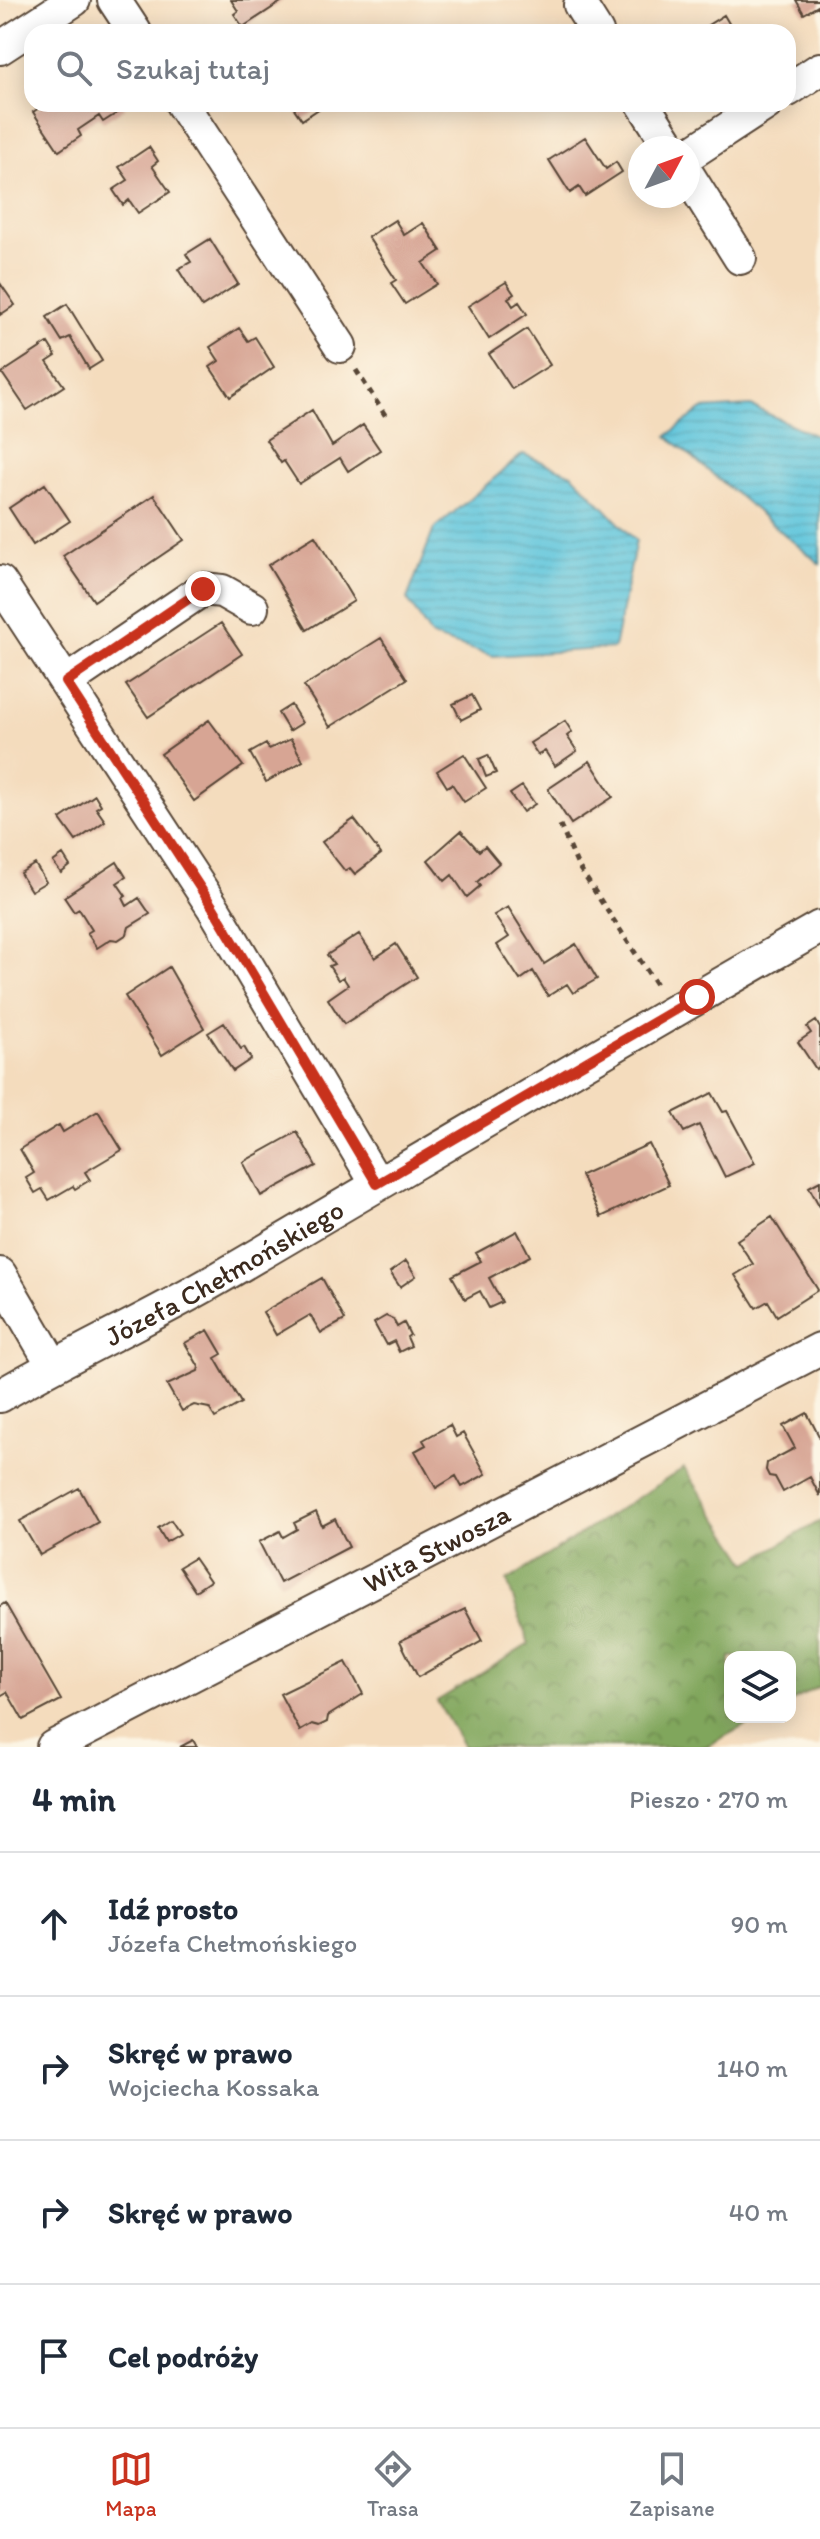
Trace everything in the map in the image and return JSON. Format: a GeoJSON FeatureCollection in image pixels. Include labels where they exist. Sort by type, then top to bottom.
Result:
{"type":"FeatureCollection","features":[{"type":"Feature","properties":{"kind":"street"},"geometry":{"type":"LineString","coordinates":[[37,24],[74,0]]}},
{"type":"Feature","properties":{"kind":"street"},"geometry":{"type":"LineString","coordinates":[[114,0],[130,24]]}},
{"type":"Feature","properties":{"kind":"street"},"geometry":{"type":"LineString","coordinates":[[580,5],[592,24]]}},
{"type":"Feature","properties":{"kind":"street"},"geometry":{"type":"LineString","coordinates":[[0,48],[24,32]]}},
{"type":"Feature","properties":{"kind":"street"},"geometry":{"type":"LineString","coordinates":[[796,85],[820,69]]}},
{"type":"Feature","properties":{"kind":"street"},"geometry":{"type":"LineString","coordinates":[[187,112],[340,346]]}},
{"type":"Feature","properties":{"kind":"street"},"geometry":{"type":"LineString","coordinates":[[648,112],[663,136]]}},
{"type":"Feature","properties":{"kind":"street"},"geometry":{"type":"LineString","coordinates":[[700,147],[754,112]]}},
{"type":"Feature","properties":{"kind":"street"},"geometry":{"type":"LineString","coordinates":[[700,194],[740,258]]}},
{"type":"Feature","properties":{"kind":"street"},"geometry":{"type":"LineString","coordinates":[[0,582],[214,909],[377,1184]]}},
{"type":"Feature","properties":{"kind":"street"},"geometry":{"type":"LineString","coordinates":[[66,682],[203,589],[222,591],[252,608]]}},
{"type":"Feature","properties":{"kind":"street","name":"Józefa Chełmońskiego"},"geometry":{"type":"LineString","coordinates":[[0,1396],[215,1281],[673,1010],[820,927]]}},
{"type":"Feature","properties":{"kind":"street"},"geometry":{"type":"LineString","coordinates":[[0,1274],[53,1365]]}},
{"type":"Feature","properties":{"kind":"street","name":"Wita Stwosza"},"geometry":{"type":"LineString","coordinates":[[53,1747],[820,1349]]}},
{"type":"Feature","properties":{"kind":"path"},"geometry":{"type":"LineString","coordinates":[[340,346],[387,418]]}},
{"type":"Feature","properties":{"kind":"path"},"geometry":{"type":"LineString","coordinates":[[560,825],[578,866],[673,1010]]}},
{"type":"Feature","properties":{"kind":"green space"},"geometry":{"type":"Polygon","coordinates":[[[684,1468],[748,1563],[820,1521],[820,1686],[796,1699],[796,1651],[724,1651],[724,1723],[750,1723],[705,1747],[464,1747],[437,1701],[529,1644],[507,1581],[684,1468]]]}},
{"type":"Feature","properties":{"kind":"water"},"geometry":{"type":"Polygon","coordinates":[[[751,406],[820,438],[820,564],[667,436],[702,409],[751,406]]]}},
{"type":"Feature","properties":{"kind":"water"},"geometry":{"type":"Polygon","coordinates":[[[523,454],[572,474],[636,541],[614,648],[493,656],[432,637],[407,599],[434,529],[523,454]]]}},
{"type":"Feature","properties":{"kind":"building"},"geometry":{"type":"Polygon","coordinates":[[[231,0],[284,0],[248,24],[241,24],[234,14],[238,11],[231,0]]]}},
{"type":"Feature","properties":{"kind":"building"},"geometry":{"type":"Polygon","coordinates":[[[796,0],[820,0],[820,10],[818,6],[804,14],[796,0]]]}},
{"type":"Feature","properties":{"kind":"building"},"geometry":{"type":"Polygon","coordinates":[[[724,15],[729,24],[710,24],[724,15]]]}},
{"type":"Feature","properties":{"kind":"building"},"geometry":{"type":"Polygon","coordinates":[[[33,112],[119,112],[103,122],[99,116],[78,130],[81,136],[59,151],[33,112]]]}},
{"type":"Feature","properties":{"kind":"building"},"geometry":{"type":"Polygon","coordinates":[[[296,112],[314,112],[302,120],[296,112]]]}},
{"type":"Feature","properties":{"kind":"building"},"geometry":{"type":"Polygon","coordinates":[[[585,137],[606,169],[616,162],[622,172],[585,196],[579,187],[570,193],[549,160],[585,137]]]}},
{"type":"Feature","properties":{"kind":"building"},"geometry":{"type":"Polygon","coordinates":[[[149,147],[158,161],[152,166],[170,192],[138,213],[129,200],[123,205],[113,190],[128,180],[119,167],[149,147]]]}},
{"type":"Feature","properties":{"kind":"building"},"geometry":{"type":"Polygon","coordinates":[[[395,220],[404,235],[423,223],[441,251],[423,263],[437,284],[405,304],[391,283],[396,280],[368,237],[395,220]]]}},
{"type":"Feature","properties":{"kind":"building"},"geometry":{"type":"Polygon","coordinates":[[[210,239],[238,284],[202,307],[178,269],[191,262],[186,254],[210,239]]]}},
{"type":"Feature","properties":{"kind":"building"},"geometry":{"type":"Polygon","coordinates":[[[506,282],[514,294],[508,298],[513,306],[519,302],[527,314],[489,339],[468,306],[506,282]]]}},
{"type":"Feature","properties":{"kind":"building"},"geometry":{"type":"Polygon","coordinates":[[[0,283],[15,305],[0,315],[0,283]]]}},
{"type":"Feature","properties":{"kind":"building"},"geometry":{"type":"Polygon","coordinates":[[[67,304],[102,361],[89,369],[70,337],[62,341],[47,317],[67,304]]]}},
{"type":"Feature","properties":{"kind":"building"},"geometry":{"type":"Polygon","coordinates":[[[239,328],[248,341],[255,337],[274,367],[230,397],[210,367],[219,361],[210,347],[239,328]]]}},
{"type":"Feature","properties":{"kind":"building"},"geometry":{"type":"Polygon","coordinates":[[[527,329],[550,365],[512,389],[489,354],[527,329]]]}},
{"type":"Feature","properties":{"kind":"building"},"geometry":{"type":"Polygon","coordinates":[[[48,343],[56,356],[47,362],[64,386],[27,410],[2,373],[48,343]]]}},
{"type":"Feature","properties":{"kind":"building"},"geometry":{"type":"Polygon","coordinates":[[[312,410],[332,446],[363,425],[380,450],[348,471],[340,458],[299,484],[266,440],[312,410]]]}},
{"type":"Feature","properties":{"kind":"building"},"geometry":{"type":"Polygon","coordinates":[[[45,484],[70,521],[33,545],[9,508],[45,484]]]}},
{"type":"Feature","properties":{"kind":"building"},"geometry":{"type":"Polygon","coordinates":[[[154,495],[184,540],[94,601],[63,556],[154,495]]]}},
{"type":"Feature","properties":{"kind":"building"},"geometry":{"type":"Polygon","coordinates":[[[315,536],[354,601],[307,630],[268,565],[315,536]]]}},
{"type":"Feature","properties":{"kind":"building"},"geometry":{"type":"Polygon","coordinates":[[[221,623],[242,654],[148,717],[126,685],[221,623]]]}},
{"type":"Feature","properties":{"kind":"building"},"geometry":{"type":"Polygon","coordinates":[[[381,638],[407,679],[330,727],[304,686],[381,638]]]}},
{"type":"Feature","properties":{"kind":"building"},"geometry":{"type":"Polygon","coordinates":[[[472,695],[480,710],[461,720],[453,704],[472,695]]]}},
{"type":"Feature","properties":{"kind":"building"},"geometry":{"type":"Polygon","coordinates":[[[291,705],[302,723],[289,731],[278,713],[291,705]]]}},
{"type":"Feature","properties":{"kind":"building"},"geometry":{"type":"Polygon","coordinates":[[[209,720],[243,766],[194,801],[161,754],[209,720]]]}},
{"type":"Feature","properties":{"kind":"building"},"geometry":{"type":"Polygon","coordinates":[[[565,721],[572,732],[567,736],[577,751],[555,766],[545,751],[538,755],[530,743],[565,721]]]}},
{"type":"Feature","properties":{"kind":"building"},"geometry":{"type":"Polygon","coordinates":[[[291,739],[303,761],[266,782],[250,753],[266,744],[269,749],[291,739]]]}},
{"type":"Feature","properties":{"kind":"building"},"geometry":{"type":"Polygon","coordinates":[[[464,754],[486,788],[464,802],[452,784],[447,787],[437,771],[464,754]]]}},
{"type":"Feature","properties":{"kind":"building"},"geometry":{"type":"Polygon","coordinates":[[[488,755],[496,773],[486,777],[479,759],[488,755]]]}},
{"type":"Feature","properties":{"kind":"building"},"geometry":{"type":"Polygon","coordinates":[[[590,761],[613,797],[571,824],[548,789],[590,761]]]}},
{"type":"Feature","properties":{"kind":"building"},"geometry":{"type":"Polygon","coordinates":[[[522,786],[535,804],[523,812],[510,794],[522,786]]]}},
{"type":"Feature","properties":{"kind":"building"},"geometry":{"type":"Polygon","coordinates":[[[95,795],[101,805],[96,808],[105,821],[76,841],[60,819],[95,795]]]}},
{"type":"Feature","properties":{"kind":"building"},"geometry":{"type":"Polygon","coordinates":[[[354,819],[381,854],[355,874],[350,868],[345,871],[322,842],[354,819]]]}},
{"type":"Feature","properties":{"kind":"building"},"geometry":{"type":"Polygon","coordinates":[[[461,831],[479,851],[485,846],[499,863],[477,882],[480,886],[467,897],[452,875],[445,881],[428,860],[461,831]]]}},
{"type":"Feature","properties":{"kind":"building"},"geometry":{"type":"Polygon","coordinates":[[[63,855],[70,866],[61,873],[53,862],[63,855]]]}},
{"type":"Feature","properties":{"kind":"building"},"geometry":{"type":"Polygon","coordinates":[[[117,862],[126,877],[117,883],[126,896],[123,898],[127,906],[139,898],[150,914],[129,927],[127,934],[118,940],[111,939],[97,948],[87,933],[92,930],[79,909],[74,912],[64,897],[117,862]]]}},
{"type":"Feature","properties":{"kind":"building"},"geometry":{"type":"Polygon","coordinates":[[[35,864],[46,882],[31,891],[20,873],[35,864]]]}},
{"type":"Feature","properties":{"kind":"building"},"geometry":{"type":"Polygon","coordinates":[[[508,907],[544,964],[576,944],[597,979],[573,993],[567,984],[548,996],[533,971],[520,980],[497,945],[509,937],[494,915],[508,907]]]}},
{"type":"Feature","properties":{"kind":"building"},"geometry":{"type":"Polygon","coordinates":[[[359,934],[375,958],[396,944],[417,977],[344,1024],[328,999],[348,985],[343,977],[338,980],[329,966],[334,964],[327,955],[359,934]]]}},
{"type":"Feature","properties":{"kind":"building"},"geometry":{"type":"Polygon","coordinates":[[[169,967],[204,1028],[162,1055],[125,996],[169,967]]]}},
{"type":"Feature","properties":{"kind":"building"},"geometry":{"type":"Polygon","coordinates":[[[816,1021],[820,1028],[820,1066],[816,1069],[798,1042],[811,1033],[807,1027],[816,1021]]]}},
{"type":"Feature","properties":{"kind":"building"},"geometry":{"type":"Polygon","coordinates":[[[224,1023],[251,1059],[233,1071],[208,1033],[224,1023]]]}},
{"type":"Feature","properties":{"kind":"building"},"geometry":{"type":"Polygon","coordinates":[[[712,1093],[723,1112],[727,1111],[755,1163],[725,1177],[699,1125],[684,1132],[673,1113],[712,1093]]]}},
{"type":"Feature","properties":{"kind":"building"},"geometry":{"type":"Polygon","coordinates":[[[98,1111],[122,1150],[85,1172],[90,1180],[75,1189],[73,1186],[49,1200],[42,1189],[35,1193],[26,1178],[34,1173],[20,1149],[59,1125],[63,1132],[98,1111]]]}},
{"type":"Feature","properties":{"kind":"building"},"geometry":{"type":"Polygon","coordinates":[[[297,1132],[316,1166],[261,1196],[243,1162],[297,1132]]]}},
{"type":"Feature","properties":{"kind":"building"},"geometry":{"type":"Polygon","coordinates":[[[649,1144],[669,1185],[601,1217],[581,1175],[649,1144]]]}},
{"type":"Feature","properties":{"kind":"building"},"geometry":{"type":"Polygon","coordinates":[[[820,1181],[820,1207],[809,1187],[820,1181]]]}},
{"type":"Feature","properties":{"kind":"building"},"geometry":{"type":"Polygon","coordinates":[[[772,1217],[818,1290],[777,1316],[768,1301],[756,1308],[735,1275],[753,1264],[737,1240],[772,1217]]]}},
{"type":"Feature","properties":{"kind":"building"},"geometry":{"type":"Polygon","coordinates":[[[517,1231],[530,1256],[489,1278],[502,1302],[489,1308],[480,1291],[465,1299],[452,1276],[481,1261],[476,1253],[517,1231]]]}},
{"type":"Feature","properties":{"kind":"building"},"geometry":{"type":"Polygon","coordinates":[[[406,1261],[416,1276],[400,1287],[390,1272],[406,1261]]]}},
{"type":"Feature","properties":{"kind":"building"},"geometry":{"type":"Polygon","coordinates":[[[322,1278],[345,1320],[321,1333],[310,1315],[276,1335],[263,1312],[322,1278]]]}},
{"type":"Feature","properties":{"kind":"building"},"geometry":{"type":"Polygon","coordinates":[[[386,1316],[393,1319],[397,1327],[404,1323],[411,1346],[399,1352],[394,1341],[386,1345],[374,1323],[386,1316]]]}},
{"type":"Feature","properties":{"kind":"building"},"geometry":{"type":"Polygon","coordinates":[[[208,1330],[222,1354],[215,1358],[241,1403],[215,1418],[209,1408],[194,1405],[182,1411],[167,1385],[198,1371],[199,1367],[185,1343],[208,1330]]]}},
{"type":"Feature","properties":{"kind":"building"},"geometry":{"type":"Polygon","coordinates":[[[807,1413],[820,1438],[820,1496],[810,1477],[783,1492],[775,1477],[769,1476],[766,1470],[767,1463],[795,1448],[783,1426],[807,1413]]]}},
{"type":"Feature","properties":{"kind":"building"},"geometry":{"type":"Polygon","coordinates":[[[450,1425],[456,1437],[463,1433],[486,1474],[462,1487],[456,1476],[436,1488],[415,1451],[426,1445],[423,1440],[450,1425]]]}},
{"type":"Feature","properties":{"kind":"building"},"geometry":{"type":"Polygon","coordinates":[[[79,1488],[98,1522],[40,1555],[20,1521],[79,1488]]]}},
{"type":"Feature","properties":{"kind":"building"},"geometry":{"type":"Polygon","coordinates":[[[316,1512],[322,1526],[335,1519],[349,1547],[280,1583],[259,1542],[280,1531],[283,1537],[297,1529],[294,1523],[316,1512]]]}},
{"type":"Feature","properties":{"kind":"building"},"geometry":{"type":"Polygon","coordinates":[[[171,1520],[180,1534],[166,1542],[158,1528],[171,1520]]]}},
{"type":"Feature","properties":{"kind":"building"},"geometry":{"type":"Polygon","coordinates":[[[194,1558],[210,1581],[195,1591],[179,1567],[194,1558]]]}},
{"type":"Feature","properties":{"kind":"building"},"geometry":{"type":"Polygon","coordinates":[[[5,1603],[61,1700],[23,1720],[7,1692],[0,1696],[0,1606],[5,1603]]]}},
{"type":"Feature","properties":{"kind":"building"},"geometry":{"type":"Polygon","coordinates":[[[465,1609],[482,1641],[418,1677],[400,1641],[465,1609]]]}},
{"type":"Feature","properties":{"kind":"building"},"geometry":{"type":"Polygon","coordinates":[[[346,1662],[363,1694],[328,1716],[327,1722],[319,1726],[312,1724],[300,1731],[280,1694],[346,1662]]]}},
{"type":"Feature","properties":{"kind":"building"},"geometry":{"type":"Polygon","coordinates":[[[193,1740],[197,1747],[180,1747],[193,1740]]]}},
{"type":"Feature","properties":{"kind":"route"},"geometry":{"type":"LineString","coordinates":[[203,589],[66,682],[214,909],[377,1184],[697,997]]}}]}
